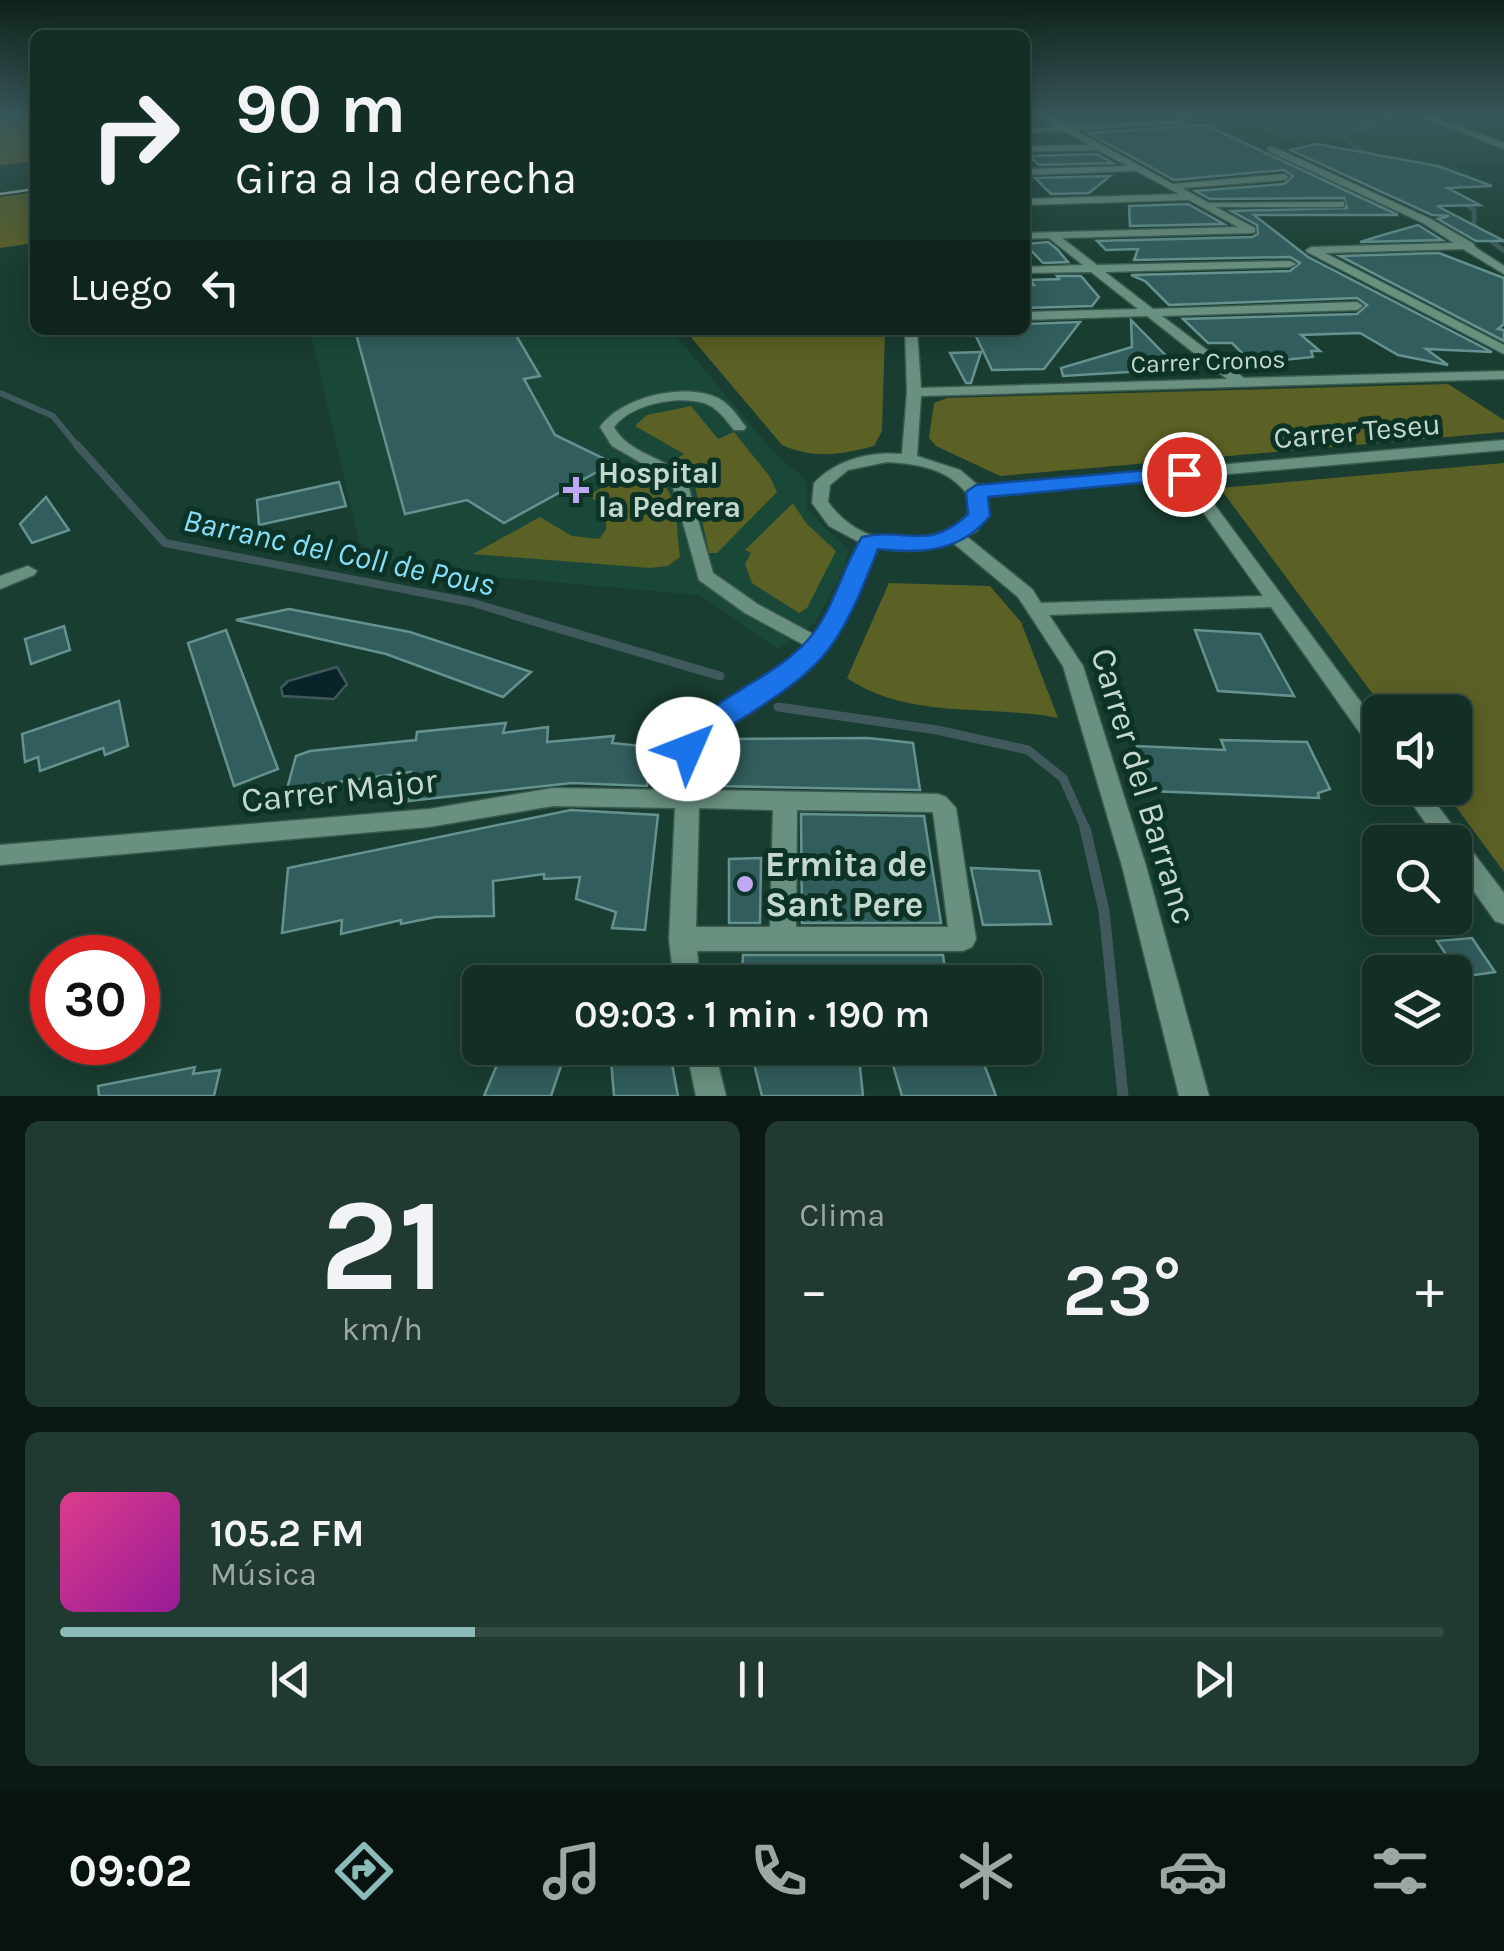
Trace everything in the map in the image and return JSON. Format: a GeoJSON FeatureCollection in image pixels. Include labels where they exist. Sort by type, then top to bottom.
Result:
{"type":"FeatureCollection","features":[{"type":"Feature","properties":{"kind":"street"},"geometry":{"type":"LineString","coordinates":[[1030,172],[1137,168]]}},
{"type":"Feature","properties":{"kind":"street"},"geometry":{"type":"LineString","coordinates":[[1030,236],[1250,230],[1141,168]]}},
{"type":"Feature","properties":{"kind":"street"},"geometry":{"type":"LineString","coordinates":[[1310,168],[1470,246],[1504,271]]}},
{"type":"Feature","properties":{"kind":"street"},"geometry":{"type":"LineString","coordinates":[[1175,186],[1284,177]]}},
{"type":"Feature","properties":{"kind":"street"},"geometry":{"type":"LineString","coordinates":[[1030,202],[1194,196]]}},
{"type":"Feature","properties":{"kind":"street"},"geometry":{"type":"LineString","coordinates":[[1207,204],[1340,204]]}},
{"type":"Feature","properties":{"kind":"street"},"geometry":{"type":"LineString","coordinates":[[1051,235],[1241,383]]}},
{"type":"Feature","properties":{"kind":"street"},"geometry":{"type":"LineString","coordinates":[[1470,246],[1311,250],[1504,350]]}},
{"type":"Feature","properties":{"kind":"street"},"geometry":{"type":"LineString","coordinates":[[1486,256],[1504,261]]}},
{"type":"Feature","properties":{"kind":"street"},"geometry":{"type":"LineString","coordinates":[[1030,270],[1290,264]]}},
{"type":"Feature","properties":{"kind":"street"},"geometry":{"type":"LineString","coordinates":[[1030,316],[1357,306]]}},
{"type":"Feature","properties":{"kind":"street"},"geometry":{"type":"LineString","coordinates":[[908,458],[914,392],[911,335]]}},
{"type":"Feature","properties":{"kind":"street","name":"Carrer Cronos"},"geometry":{"type":"LineString","coordinates":[[914,392],[1504,376]]}},
{"type":"Feature","properties":{"kind":"street"},"geometry":{"type":"LineString","coordinates":[[739,427],[716,403],[691,397],[628,410],[614,416],[607,427],[614,440],[666,466],[678,478],[705,576],[818,644]]}},
{"type":"Feature","properties":{"kind":"street","name":"Carrer Teseu"},"geometry":{"type":"LineString","coordinates":[[976,492],[1504,445]]}},
{"type":"Feature","properties":{"kind":"street"},"geometry":{"type":"LineString","coordinates":[[908,458],[950,470],[976,492],[979,516],[957,537],[916,546],[870,542],[830,522],[820,509],[817,495],[822,482],[848,464],[908,458]]}},
{"type":"Feature","properties":{"kind":"street"},"geometry":{"type":"LineString","coordinates":[[1184,474],[1362,719]]}},
{"type":"Feature","properties":{"kind":"street","name":"Carrer del Barranc"},"geometry":{"type":"LineString","coordinates":[[957,537],[997,566],[1038,609],[1073,666],[1134,866],[1194,1096]]}},
{"type":"Feature","properties":{"kind":"street"},"geometry":{"type":"LineString","coordinates":[[685,965],[682,940],[688,749],[700,733],[797,666],[818,644],[843,606],[870,542]]}},
{"type":"Feature","properties":{"kind":"street"},"geometry":{"type":"LineString","coordinates":[[0,583],[28,571]]}},
{"type":"Feature","properties":{"kind":"street"},"geometry":{"type":"LineString","coordinates":[[1038,609],[1276,601]]}},
{"type":"Feature","properties":{"kind":"street","name":"Carrer Major"},"geometry":{"type":"LineString","coordinates":[[0,855],[429,818],[553,797],[938,804],[944,808],[964,938],[782,938]]}},
{"type":"Feature","properties":{"kind":"street"},"geometry":{"type":"LineString","coordinates":[[682,940],[782,938],[785,803]]}},
{"type":"Feature","properties":{"kind":"street"},"geometry":{"type":"LineString","coordinates":[[1472,869],[1504,913]]}},
{"type":"Feature","properties":{"kind":"street"},"geometry":{"type":"LineString","coordinates":[[704,1065],[711,1096]]}},
{"type":"Feature","properties":{"kind":"shaded area"},"geometry":{"type":"Polygon","coordinates":[[[1405,168],[1461,168],[1484,178],[1429,179],[1405,168]]]}},
{"type":"Feature","properties":{"kind":"shaded area"},"geometry":{"type":"Polygon","coordinates":[[[30,193],[30,244],[0,248],[0,197],[30,193]]]}},
{"type":"Feature","properties":{"kind":"shaded area","name":"Hospital la Pedrera"},"geometry":{"type":"Polygon","coordinates":[[[311,335],[675,335],[777,456],[801,475],[807,484],[807,509],[849,550],[816,622],[778,649],[699,595],[385,567],[359,541],[311,335]]]}},
{"type":"Feature","properties":{"kind":"shaded area"},"geometry":{"type":"Polygon","coordinates":[[[689,335],[885,335],[882,431],[874,446],[827,454],[782,445],[689,335]]]}},
{"type":"Feature","properties":{"kind":"shaded area"},"geometry":{"type":"Polygon","coordinates":[[[1448,384],[1504,420],[1504,432],[1000,476],[936,446],[929,438],[934,403],[947,398],[1448,384]]]}},
{"type":"Feature","properties":{"kind":"shaded area"},"geometry":{"type":"Polygon","coordinates":[[[691,406],[718,439],[734,432],[770,477],[777,492],[717,553],[709,553],[693,476],[674,460],[684,454],[635,426],[647,415],[691,406]]]}},
{"type":"Feature","properties":{"kind":"shaded area"},"geometry":{"type":"Polygon","coordinates":[[[1504,463],[1504,872],[1455,805],[1472,805],[1472,695],[1373,695],[1220,488],[1504,463]]]}},
{"type":"Feature","properties":{"kind":"shaded area"},"geometry":{"type":"Polygon","coordinates":[[[639,466],[663,483],[673,503],[680,557],[668,566],[650,568],[473,554],[540,517],[572,536],[599,539],[606,530],[606,510],[589,495],[639,466]]]}},
{"type":"Feature","properties":{"kind":"shaded area"},"geometry":{"type":"Polygon","coordinates":[[[793,503],[806,523],[836,551],[807,608],[799,613],[752,583],[745,564],[751,553],[745,550],[793,503]]]}},
{"type":"Feature","properties":{"kind":"shaded area"},"geometry":{"type":"Polygon","coordinates":[[[889,583],[990,586],[1021,622],[1058,718],[922,705],[871,691],[847,678],[889,583]]]}},
{"type":"Feature","properties":{"kind":"water"},"geometry":{"type":"Polygon","coordinates":[[[337,667],[347,684],[334,699],[283,696],[281,688],[288,681],[337,667]]]}},
{"type":"Feature","properties":{"kind":"building"},"geometry":{"type":"Polygon","coordinates":[[[1152,168],[1298,168],[1398,215],[1254,215],[1308,257],[1492,352],[1426,349],[1448,365],[1398,355],[1360,333],[1301,335],[1320,351],[1311,351],[1313,357],[1252,363],[1232,343],[1208,343],[1183,319],[1357,314],[1367,305],[1357,298],[1169,305],[1145,281],[1131,275],[1290,271],[1300,263],[1290,257],[1134,260],[1138,249],[1106,250],[1097,241],[1252,237],[1258,234],[1257,225],[1231,211],[1347,208],[1344,198],[1210,199],[1195,191],[1284,184],[1293,176],[1284,170],[1174,180],[1152,168]]]}},
{"type":"Feature","properties":{"kind":"building"},"geometry":{"type":"Polygon","coordinates":[[[1330,168],[1444,168],[1492,186],[1448,188],[1480,205],[1437,206],[1504,241],[1476,241],[1438,219],[1449,216],[1432,215],[1330,168]]]}},
{"type":"Feature","properties":{"kind":"building"},"geometry":{"type":"Polygon","coordinates":[[[1110,176],[1089,193],[1051,194],[1035,178],[1110,176]]]}},
{"type":"Feature","properties":{"kind":"building"},"geometry":{"type":"Polygon","coordinates":[[[1188,204],[1224,224],[1130,226],[1129,206],[1188,204]]]}},
{"type":"Feature","properties":{"kind":"building"},"geometry":{"type":"Polygon","coordinates":[[[1418,225],[1442,240],[1360,242],[1386,234],[1418,225]]]}},
{"type":"Feature","properties":{"kind":"building"},"geometry":{"type":"Polygon","coordinates":[[[1048,242],[1068,262],[1043,263],[1030,249],[1030,244],[1048,242]]]}},
{"type":"Feature","properties":{"kind":"building"},"geometry":{"type":"Polygon","coordinates":[[[1439,253],[1504,278],[1504,324],[1498,329],[1504,330],[1504,341],[1340,256],[1439,253]]]}},
{"type":"Feature","properties":{"kind":"building"},"geometry":{"type":"Polygon","coordinates":[[[1057,276],[1081,276],[1099,297],[1092,306],[1030,308],[1030,285],[1034,285],[1030,280],[1059,279],[1057,276]]]}},
{"type":"Feature","properties":{"kind":"building"},"geometry":{"type":"Polygon","coordinates":[[[1131,320],[1179,369],[1063,376],[1061,368],[1132,347],[1131,320]]]}},
{"type":"Feature","properties":{"kind":"building"},"geometry":{"type":"Polygon","coordinates":[[[1080,322],[1044,369],[992,370],[975,335],[1030,335],[1030,324],[1080,322]]]}},
{"type":"Feature","properties":{"kind":"building"},"geometry":{"type":"Polygon","coordinates":[[[356,335],[516,335],[540,376],[524,379],[555,435],[613,463],[504,523],[467,500],[405,514],[356,335]]]}},
{"type":"Feature","properties":{"kind":"building"},"geometry":{"type":"Polygon","coordinates":[[[981,352],[971,383],[966,383],[950,353],[981,352]]]}},
{"type":"Feature","properties":{"kind":"building"},"geometry":{"type":"Polygon","coordinates":[[[339,482],[346,506],[259,525],[257,500],[339,482]]]}},
{"type":"Feature","properties":{"kind":"building"},"geometry":{"type":"Polygon","coordinates":[[[46,497],[69,530],[32,543],[20,524],[46,497]]]}},
{"type":"Feature","properties":{"kind":"building"},"geometry":{"type":"Polygon","coordinates":[[[289,609],[410,632],[531,672],[503,697],[386,654],[236,620],[289,609]]]}},
{"type":"Feature","properties":{"kind":"building"},"geometry":{"type":"Polygon","coordinates":[[[64,626],[70,650],[31,664],[25,639],[64,626]]]}},
{"type":"Feature","properties":{"kind":"building"},"geometry":{"type":"Polygon","coordinates":[[[226,630],[278,769],[234,786],[188,643],[226,630]]]}},
{"type":"Feature","properties":{"kind":"building"},"geometry":{"type":"Polygon","coordinates":[[[1195,630],[1260,634],[1294,696],[1218,691],[1195,630]]]}},
{"type":"Feature","properties":{"kind":"building"},"geometry":{"type":"Polygon","coordinates":[[[119,701],[128,746],[105,755],[103,748],[40,771],[38,757],[25,762],[22,734],[119,701]]]}},
{"type":"Feature","properties":{"kind":"building"},"geometry":{"type":"Polygon","coordinates":[[[506,723],[503,733],[548,727],[547,742],[614,736],[612,743],[652,747],[647,786],[572,783],[408,801],[411,772],[287,789],[296,756],[310,751],[416,740],[417,732],[506,723]]]}},
{"type":"Feature","properties":{"kind":"building"},"geometry":{"type":"Polygon","coordinates":[[[868,738],[913,743],[920,790],[714,786],[716,739],[868,738]]]}},
{"type":"Feature","properties":{"kind":"building"},"geometry":{"type":"Polygon","coordinates":[[[1221,740],[1307,742],[1330,789],[1318,793],[1319,798],[1149,791],[1137,746],[1225,750],[1221,740]]]}},
{"type":"Feature","properties":{"kind":"building"},"geometry":{"type":"Polygon","coordinates":[[[571,810],[658,815],[645,930],[612,928],[616,912],[576,899],[580,877],[544,879],[544,874],[493,881],[494,916],[436,917],[401,924],[401,920],[341,934],[342,920],[282,933],[288,868],[571,810]]]}},
{"type":"Feature","properties":{"kind":"building"},"geometry":{"type":"Polygon","coordinates":[[[801,814],[924,816],[941,923],[802,923],[801,814]]]}},
{"type":"Feature","properties":{"kind":"building","name":"Ermita de Sant Pere"},"geometry":{"type":"Polygon","coordinates":[[[761,858],[760,923],[729,923],[729,859],[761,858]]]}},
{"type":"Feature","properties":{"kind":"building"},"geometry":{"type":"Polygon","coordinates":[[[971,868],[1039,871],[1051,924],[983,925],[971,868]]]}},
{"type":"Feature","properties":{"kind":"building"},"geometry":{"type":"Polygon","coordinates":[[[1472,938],[1495,972],[1472,975],[1472,955],[1446,955],[1437,941],[1472,938]]]}},
{"type":"Feature","properties":{"kind":"building"},"geometry":{"type":"Polygon","coordinates":[[[743,955],[943,955],[944,965],[864,965],[743,965],[743,955]]]}},
{"type":"Feature","properties":{"kind":"building"},"geometry":{"type":"Polygon","coordinates":[[[497,1065],[561,1065],[551,1096],[484,1096],[497,1065]]]}},
{"type":"Feature","properties":{"kind":"building"},"geometry":{"type":"Polygon","coordinates":[[[611,1065],[672,1065],[678,1096],[614,1096],[611,1065]]]}},
{"type":"Feature","properties":{"kind":"building"},"geometry":{"type":"Polygon","coordinates":[[[754,1065],[860,1065],[863,1096],[762,1096],[754,1065]]]}},
{"type":"Feature","properties":{"kind":"building"},"geometry":{"type":"Polygon","coordinates":[[[893,1065],[984,1065],[996,1096],[902,1096],[893,1065]]]}},
{"type":"Feature","properties":{"kind":"building"},"geometry":{"type":"Polygon","coordinates":[[[195,1067],[193,1074],[220,1070],[214,1096],[99,1096],[98,1086],[195,1067]]]}},
{"type":"Feature","properties":{"kind":"waterway"},"geometry":{"type":"LineString","coordinates":[[1466,204],[1463,202],[1474,210],[1474,227],[1504,251]]}},
{"type":"Feature","properties":{"kind":"waterway","name":"Barranc del Coll de Pous"},"geometry":{"type":"LineString","coordinates":[[0,393],[53,416],[79,448]]}},
{"type":"Feature","properties":{"kind":"waterway","name":"Barranc del Coll de Pous"},"geometry":{"type":"LineString","coordinates":[[77,445],[165,543],[470,602],[521,617]]}},
{"type":"Feature","properties":{"kind":"waterway","name":"Barranc del Coll de Pous"},"geometry":{"type":"LineString","coordinates":[[513,615],[720,676]]}},
{"type":"Feature","properties":{"kind":"waterway","name":"Barranc del Coll de Pous"},"geometry":{"type":"LineString","coordinates":[[778,707],[937,730],[1028,750],[1063,778],[1086,830]]}},
{"type":"Feature","properties":{"kind":"waterway","name":"Barranc del Coll de Pous"},"geometry":{"type":"LineString","coordinates":[[1085,828],[1104,911],[1123,1096]]}},
{"type":"Feature","properties":{"kind":"tram line"},"geometry":{"type":"LineString","coordinates":[[0,194],[30,190]]}},
{"type":"Feature","properties":{"kind":"place","name":"Hospital la Pedrera"},"geometry":{"type":"Point","coordinates":[576,490]}},
{"type":"Feature","properties":{"kind":"place","name":"Ermita de Sant Pere"},"geometry":{"type":"Point","coordinates":[745,884]}},
{"type":"Feature","properties":{"kind":"route"},"geometry":{"type":"LineString","coordinates":[[688,749],[700,733],[797,666],[818,644],[838,616],[870,542],[916,546],[957,537],[979,516],[981,504],[976,492],[1184,474]]}}]}
